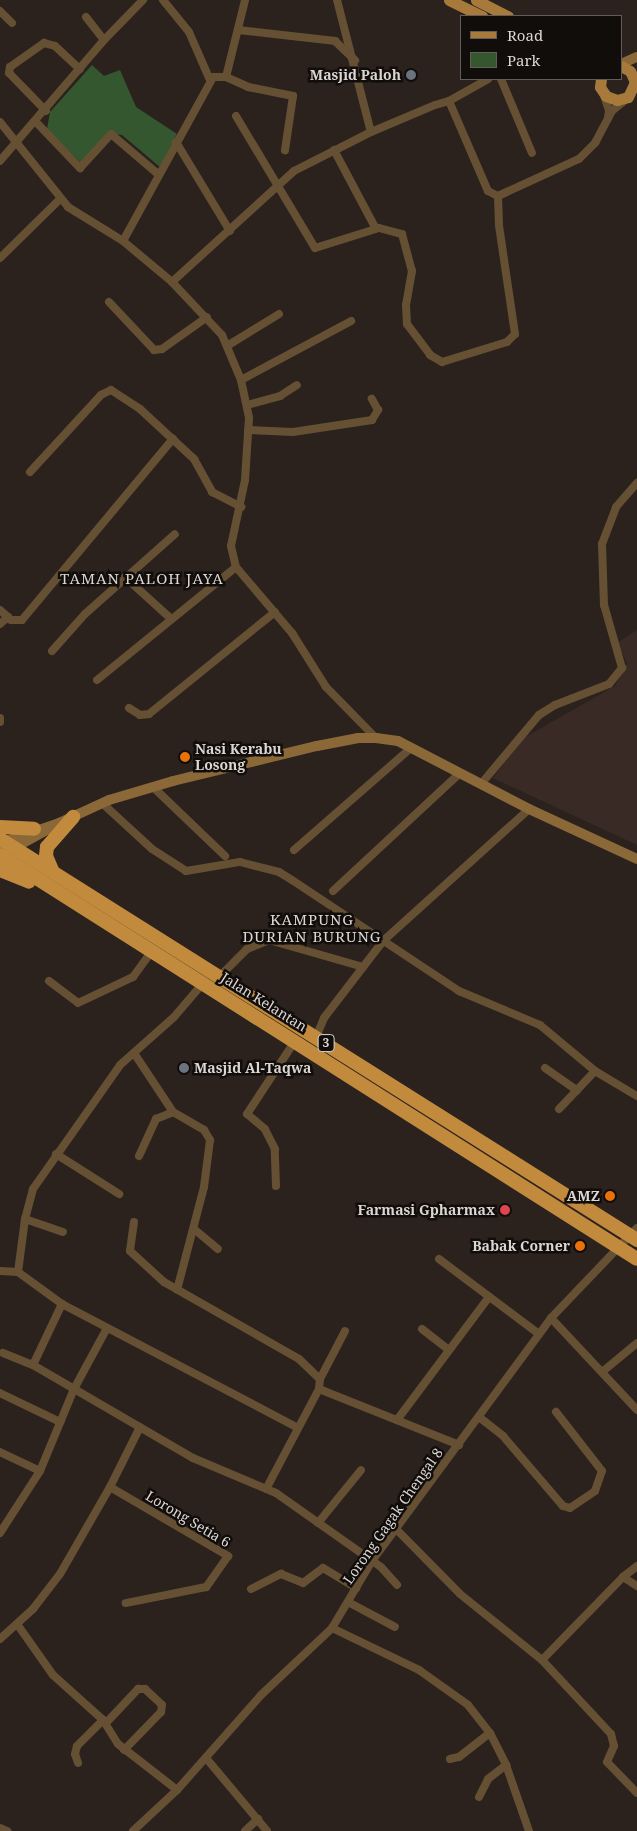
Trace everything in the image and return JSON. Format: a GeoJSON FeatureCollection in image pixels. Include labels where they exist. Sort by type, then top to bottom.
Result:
{"type":"FeatureCollection","features":[{"type":"Feature","properties":{"kind":"highway"},"geometry":{"type":"LineString","coordinates":[[52,870],[46,856],[47,848],[72,817]]}},
{"type":"Feature","properties":{"kind":"highway"},"geometry":{"type":"LineString","coordinates":[[0,827],[34,829]]}},
{"type":"Feature","properties":{"kind":"highway","name":"Jalan Kelantan"},"geometry":{"type":"LineString","coordinates":[[3,847],[52,870],[226,978],[554,1190],[635,1234]]}},
{"type":"Feature","properties":{"kind":"highway","name":"Jalan Kelantan"},"geometry":{"type":"LineString","coordinates":[[3,847],[77,905],[244,1008],[637,1260]]}},
{"type":"Feature","properties":{"kind":"highway"},"geometry":{"type":"LineString","coordinates":[[0,870],[77,905]]}},
{"type":"Feature","properties":{"kind":"highway"},"geometry":{"type":"LineString","coordinates":[[226,978],[246,1002],[244,1008]]}},
{"type":"Feature","properties":{"kind":"main road"},"geometry":{"type":"LineString","coordinates":[[449,0],[480,15]]}},
{"type":"Feature","properties":{"kind":"main road"},"geometry":{"type":"LineString","coordinates":[[476,0],[506,15]]}},
{"type":"Feature","properties":{"kind":"main road"},"geometry":{"type":"LineString","coordinates":[[599,84],[616,100],[633,88],[633,76],[622,66]]}},
{"type":"Feature","properties":{"kind":"street"},"geometry":{"type":"LineString","coordinates":[[0,161],[46,111],[104,40],[143,0]]}},
{"type":"Feature","properties":{"kind":"street"},"geometry":{"type":"LineString","coordinates":[[163,0],[189,32],[210,80]]}},
{"type":"Feature","properties":{"kind":"street"},"geometry":{"type":"LineString","coordinates":[[226,78],[245,0]]}},
{"type":"Feature","properties":{"kind":"street"},"geometry":{"type":"LineString","coordinates":[[337,0],[355,60],[371,132]]}},
{"type":"Feature","properties":{"kind":"street"},"geometry":{"type":"LineString","coordinates":[[0,11],[12,23]]}},
{"type":"Feature","properties":{"kind":"street"},"geometry":{"type":"LineString","coordinates":[[86,17],[104,40]]}},
{"type":"Feature","properties":{"kind":"street"},"geometry":{"type":"LineString","coordinates":[[238,30],[335,41],[355,60]]}},
{"type":"Feature","properties":{"kind":"street"},"geometry":{"type":"LineString","coordinates":[[46,111],[9,73],[10,67],[44,43],[55,46],[80,70]]}},
{"type":"Feature","properties":{"kind":"street"},"geometry":{"type":"LineString","coordinates":[[622,64],[637,57]]}},
{"type":"Feature","properties":{"kind":"street"},"geometry":{"type":"LineString","coordinates":[[210,80],[226,78],[248,87],[293,96],[285,150]]}},
{"type":"Feature","properties":{"kind":"street"},"geometry":{"type":"LineString","coordinates":[[123,241],[210,80]]}},
{"type":"Feature","properties":{"kind":"street"},"geometry":{"type":"LineString","coordinates":[[172,282],[294,171],[371,132],[449,101],[486,80]]}},
{"type":"Feature","properties":{"kind":"street"},"geometry":{"type":"LineString","coordinates":[[501,80],[532,153]]}},
{"type":"Feature","properties":{"kind":"street"},"geometry":{"type":"LineString","coordinates":[[599,84],[609,110],[608,120]]}},
{"type":"Feature","properties":{"kind":"street"},"geometry":{"type":"LineString","coordinates":[[498,196],[579,159],[595,143],[608,120],[633,88]]}},
{"type":"Feature","properties":{"kind":"street"},"geometry":{"type":"LineString","coordinates":[[449,101],[488,191],[498,196]]}},
{"type":"Feature","properties":{"kind":"street"},"geometry":{"type":"LineString","coordinates":[[236,116],[315,248],[376,229],[402,234],[412,271],[406,305],[407,324],[430,355],[446,362],[507,342],[516,334],[499,225],[498,196]]}},
{"type":"Feature","properties":{"kind":"street"},"geometry":{"type":"LineString","coordinates":[[0,122],[60,199],[123,241],[172,282],[207,317],[228,346],[241,380],[247,405],[248,430],[241,507],[231,546],[236,567],[275,612],[326,687],[376,738]]}},
{"type":"Feature","properties":{"kind":"street"},"geometry":{"type":"LineString","coordinates":[[36,122],[80,168],[111,134],[159,174]]}},
{"type":"Feature","properties":{"kind":"street"},"geometry":{"type":"LineString","coordinates":[[176,142],[230,231]]}},
{"type":"Feature","properties":{"kind":"street"},"geometry":{"type":"LineString","coordinates":[[334,150],[376,229]]}},
{"type":"Feature","properties":{"kind":"street"},"geometry":{"type":"LineString","coordinates":[[0,258],[60,199]]}},
{"type":"Feature","properties":{"kind":"street"},"geometry":{"type":"LineString","coordinates":[[109,302],[154,350],[162,349],[207,317]]}},
{"type":"Feature","properties":{"kind":"street"},"geometry":{"type":"LineString","coordinates":[[228,346],[280,314]]}},
{"type":"Feature","properties":{"kind":"street"},"geometry":{"type":"LineString","coordinates":[[241,380],[351,322]]}},
{"type":"Feature","properties":{"kind":"street"},"geometry":{"type":"LineString","coordinates":[[247,405],[280,396],[297,385]]}},
{"type":"Feature","properties":{"kind":"street"},"geometry":{"type":"LineString","coordinates":[[30,472],[106,391],[121,394],[194,458],[212,492],[241,507]]}},
{"type":"Feature","properties":{"kind":"street"},"geometry":{"type":"LineString","coordinates":[[248,430],[293,432],[372,420],[378,410],[372,399]]}},
{"type":"Feature","properties":{"kind":"street"},"geometry":{"type":"LineString","coordinates":[[0,610],[16,622],[22,620],[173,439]]}},
{"type":"Feature","properties":{"kind":"street"},"geometry":{"type":"LineString","coordinates":[[481,784],[539,715],[555,705],[609,684],[622,668],[604,605],[602,544],[616,507],[636,484]]}},
{"type":"Feature","properties":{"kind":"street"},"geometry":{"type":"LineString","coordinates":[[52,651],[125,577],[175,534]]}},
{"type":"Feature","properties":{"kind":"street"},"geometry":{"type":"LineString","coordinates":[[97,680],[170,618],[236,567]]}},
{"type":"Feature","properties":{"kind":"street"},"geometry":{"type":"LineString","coordinates":[[125,577],[170,618]]}},
{"type":"Feature","properties":{"kind":"street"},"geometry":{"type":"LineString","coordinates":[[129,708],[140,715],[149,714],[275,612]]}},
{"type":"Feature","properties":{"kind":"street"},"geometry":{"type":"LineString","coordinates":[[0,624],[8,617]]}},
{"type":"Feature","properties":{"kind":"street"},"geometry":{"type":"LineString","coordinates":[[3,847],[102,803],[153,787],[317,746],[358,738],[376,738],[398,741],[529,809],[637,859]]}},
{"type":"Feature","properties":{"kind":"street"},"geometry":{"type":"LineString","coordinates":[[294,850],[411,748]]}},
{"type":"Feature","properties":{"kind":"street"},"geometry":{"type":"LineString","coordinates":[[333,891],[460,773]]}},
{"type":"Feature","properties":{"kind":"street"},"geometry":{"type":"LineString","coordinates":[[153,787],[225,856]]}},
{"type":"Feature","properties":{"kind":"street"},"geometry":{"type":"LineString","coordinates":[[102,803],[152,848],[186,871],[240,862],[278,872],[459,991],[540,1026],[595,1070],[637,1096]]}},
{"type":"Feature","properties":{"kind":"street"},"geometry":{"type":"LineString","coordinates":[[316,1037],[324,1018],[383,940],[529,809]]}},
{"type":"Feature","properties":{"kind":"street"},"geometry":{"type":"LineString","coordinates":[[3,847],[34,829],[59,822]]}},
{"type":"Feature","properties":{"kind":"street"},"geometry":{"type":"LineString","coordinates":[[226,978],[246,948],[269,940],[363,967]]}},
{"type":"Feature","properties":{"kind":"street"},"geometry":{"type":"LineString","coordinates":[[49,981],[78,1003],[133,977],[151,952]]}},
{"type":"Feature","properties":{"kind":"street"},"geometry":{"type":"LineString","coordinates":[[18,1272],[25,1219],[33,1189],[120,1065],[174,1017],[203,983]]}},
{"type":"Feature","properties":{"kind":"street"},"geometry":{"type":"LineString","coordinates":[[276,1186],[274,1148],[264,1129],[247,1114],[295,1041]]}},
{"type":"Feature","properties":{"kind":"street"},"geometry":{"type":"LineString","coordinates":[[134,1054],[173,1112],[204,1130],[210,1140],[204,1186],[177,1290]]}},
{"type":"Feature","properties":{"kind":"street"},"geometry":{"type":"LineString","coordinates":[[545,1068],[577,1090]]}},
{"type":"Feature","properties":{"kind":"street"},"geometry":{"type":"LineString","coordinates":[[559,1109],[595,1070]]}},
{"type":"Feature","properties":{"kind":"street"},"geometry":{"type":"LineString","coordinates":[[139,1156],[156,1119],[173,1112]]}},
{"type":"Feature","properties":{"kind":"street"},"geometry":{"type":"LineString","coordinates":[[56,1154],[118,1194]]}},
{"type":"Feature","properties":{"kind":"street"},"geometry":{"type":"LineString","coordinates":[[25,1219],[62,1232]]}},
{"type":"Feature","properties":{"kind":"street"},"geometry":{"type":"LineString","coordinates":[[134,1222],[130,1247],[132,1254],[177,1290],[299,1359],[320,1379]]}},
{"type":"Feature","properties":{"kind":"street"},"geometry":{"type":"LineString","coordinates":[[194,1229],[218,1249]]}},
{"type":"Feature","properties":{"kind":"street","name":"Lorong Gagak Chengal 8"},"geometry":{"type":"LineString","coordinates":[[133,1831],[173,1788],[206,1758],[262,1695],[332,1628],[372,1561],[551,1318],[635,1234]]}},
{"type":"Feature","properties":{"kind":"street"},"geometry":{"type":"LineString","coordinates":[[439,1259],[539,1334]]}},
{"type":"Feature","properties":{"kind":"street"},"geometry":{"type":"LineString","coordinates":[[0,1271],[18,1272],[24,1279],[62,1304],[296,1427]]}},
{"type":"Feature","properties":{"kind":"street"},"geometry":{"type":"LineString","coordinates":[[397,1420],[489,1297]]}},
{"type":"Feature","properties":{"kind":"street"},"geometry":{"type":"LineString","coordinates":[[33,1365],[62,1304]]}},
{"type":"Feature","properties":{"kind":"street"},"geometry":{"type":"LineString","coordinates":[[551,1318],[637,1410]]}},
{"type":"Feature","properties":{"kind":"street"},"geometry":{"type":"LineString","coordinates":[[0,1533],[40,1471],[74,1389],[107,1328]]}},
{"type":"Feature","properties":{"kind":"street"},"geometry":{"type":"LineString","coordinates":[[422,1329],[449,1350]]}},
{"type":"Feature","properties":{"kind":"street"},"geometry":{"type":"LineString","coordinates":[[266,1489],[296,1427],[319,1390],[320,1379],[345,1331]]}},
{"type":"Feature","properties":{"kind":"street"},"geometry":{"type":"LineString","coordinates":[[602,1372],[637,1343]]}},
{"type":"Feature","properties":{"kind":"street"},"geometry":{"type":"LineString","coordinates":[[3,1352],[33,1365],[193,1458],[266,1489],[372,1561],[398,1585]]}},
{"type":"Feature","properties":{"kind":"street"},"geometry":{"type":"LineString","coordinates":[[319,1390],[459,1445]]}},
{"type":"Feature","properties":{"kind":"street"},"geometry":{"type":"LineString","coordinates":[[1,1395],[60,1422]]}},
{"type":"Feature","properties":{"kind":"street"},"geometry":{"type":"LineString","coordinates":[[479,1417],[503,1436],[564,1506],[570,1508],[595,1491],[602,1471],[556,1412]]}},
{"type":"Feature","properties":{"kind":"street"},"geometry":{"type":"LineString","coordinates":[[0,1639],[33,1609],[60,1574],[110,1487],[140,1427]]}},
{"type":"Feature","properties":{"kind":"street"},"geometry":{"type":"LineString","coordinates":[[0,1452],[40,1471]]}},
{"type":"Feature","properties":{"kind":"street"},"geometry":{"type":"LineString","coordinates":[[318,1523],[361,1470]]}},
{"type":"Feature","properties":{"kind":"street","name":"Lorong Setia 6"},"geometry":{"type":"LineString","coordinates":[[110,1487],[228,1556],[206,1587],[180,1595],[162,1594],[126,1602]]}},
{"type":"Feature","properties":{"kind":"street"},"geometry":{"type":"LineString","coordinates":[[396,1529],[460,1594],[542,1660],[611,1734],[614,1746],[608,1762],[637,1792]]}},
{"type":"Feature","properties":{"kind":"street"},"geometry":{"type":"LineString","coordinates":[[542,1660],[623,1577],[637,1566]]}},
{"type":"Feature","properties":{"kind":"street"},"geometry":{"type":"LineString","coordinates":[[251,1589],[281,1574],[303,1583],[323,1568],[356,1588]]}},
{"type":"Feature","properties":{"kind":"street"},"geometry":{"type":"LineString","coordinates":[[623,1577],[637,1586]]}},
{"type":"Feature","properties":{"kind":"street"},"geometry":{"type":"LineString","coordinates":[[348,1602],[395,1627]]}},
{"type":"Feature","properties":{"kind":"street"},"geometry":{"type":"LineString","coordinates":[[17,1624],[53,1675],[105,1721],[124,1750],[173,1788]]}},
{"type":"Feature","properties":{"kind":"street"},"geometry":{"type":"LineString","coordinates":[[332,1628],[419,1670],[455,1693],[490,1733],[506,1765],[529,1831]]}},
{"type":"Feature","properties":{"kind":"street"},"geometry":{"type":"LineString","coordinates":[[78,1763],[74,1754],[77,1746],[138,1689],[145,1689],[162,1706],[161,1712],[124,1750]]}},
{"type":"Feature","properties":{"kind":"street"},"geometry":{"type":"LineString","coordinates":[[450,1759],[459,1756],[490,1733]]}},
{"type":"Feature","properties":{"kind":"street"},"geometry":{"type":"LineString","coordinates":[[206,1758],[267,1831]]}},
{"type":"Feature","properties":{"kind":"street"},"geometry":{"type":"LineString","coordinates":[[479,1797],[488,1779],[506,1765]]}},
{"type":"Feature","properties":{"kind":"street"},"geometry":{"type":"LineString","coordinates":[[245,1831],[258,1820]]}},
{"type":"Feature","properties":{"kind":"street"},"geometry":{"type":"LineString","coordinates":[[0,1828],[7,1831]]}},
{"type":"Feature","properties":{"kind":"shaded area"},"geometry":{"type":"Polygon","coordinates":[[[637,630],[637,845],[493,778],[522,739],[615,686],[627,663],[617,643],[637,630]]]}},
{"type":"Feature","properties":{"kind":"green space"},"geometry":{"type":"Polygon","coordinates":[[[92,65],[104,76],[120,70],[136,107],[177,134],[160,167],[122,135],[107,133],[81,163],[47,129],[50,112],[92,65]]]}},
{"type":"Feature","properties":{"kind":"place","name":"Masjid Paloh"},"geometry":{"type":"Point","coordinates":[411,75]}},
{"type":"Feature","properties":{"kind":"place","name":"Nasi Kerabu Losong"},"geometry":{"type":"Point","coordinates":[185,757]}},
{"type":"Feature","properties":{"kind":"place","name":"Masjid Al-Taqwa"},"geometry":{"type":"Point","coordinates":[184,1068]}},
{"type":"Feature","properties":{"kind":"place","name":"AMZ"},"geometry":{"type":"Point","coordinates":[610,1196]}},
{"type":"Feature","properties":{"kind":"place","name":"Farmasi Gpharmax"},"geometry":{"type":"Point","coordinates":[505,1210]}},
{"type":"Feature","properties":{"kind":"place","name":"Babak Corner"},"geometry":{"type":"Point","coordinates":[580,1246]}},
{"type":"Feature","properties":{"kind":"district","name":"TAMAN PALOH JAYA"},"geometry":{"type":"Point","coordinates":[142,579]}},
{"type":"Feature","properties":{"kind":"district","name":"KAMPUNG DURIAN BURUNG"},"geometry":{"type":"Point","coordinates":[312,928]}}]}
